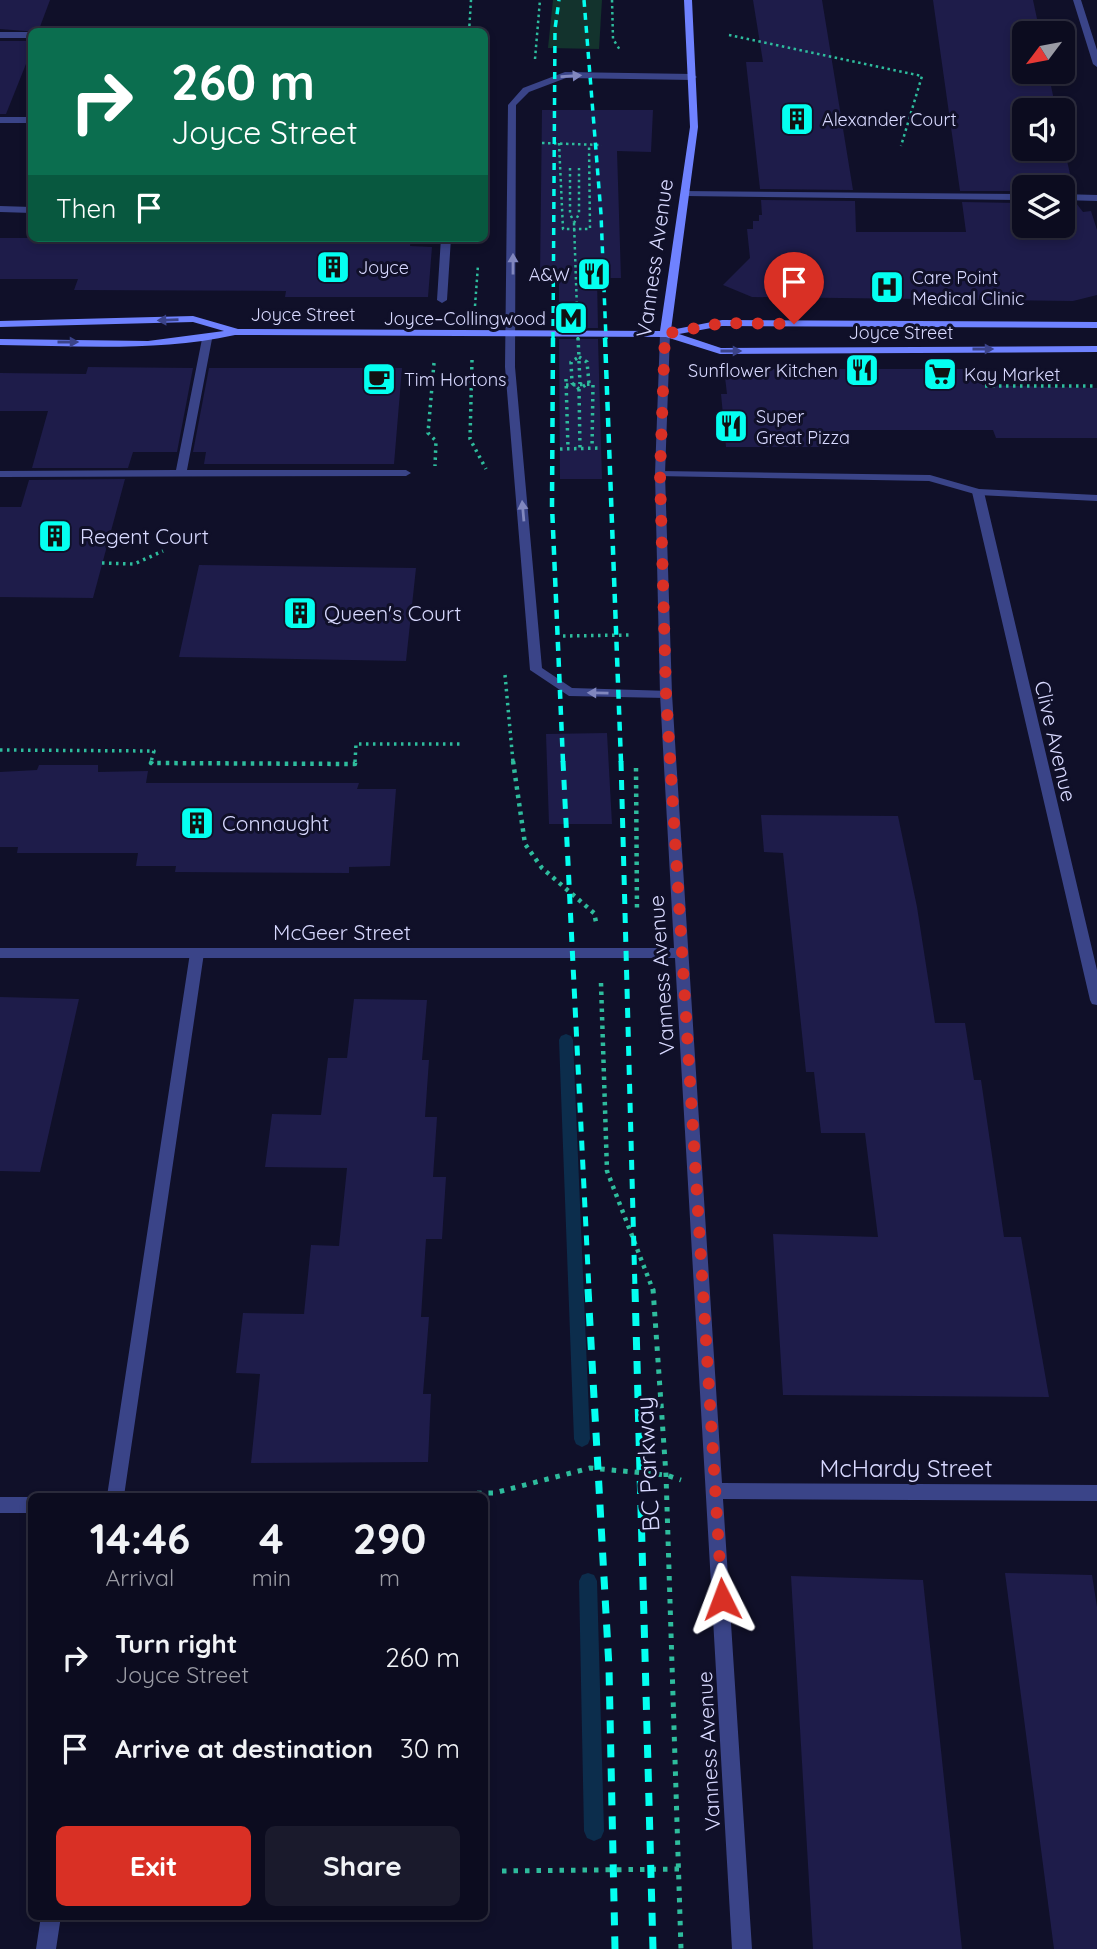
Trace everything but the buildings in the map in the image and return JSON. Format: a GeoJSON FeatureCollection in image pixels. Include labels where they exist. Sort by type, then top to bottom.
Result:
{"type":"FeatureCollection","features":[{"type":"Feature","properties":{"kind":"main road","name":"Vanness Avenue"},"geometry":{"type":"LineString","coordinates":[[665,334],[694,127],[688,0]]}},
{"type":"Feature","properties":{"kind":"main road","name":"Joyce Street"},"geometry":{"type":"LineString","coordinates":[[0,324],[193,319],[235,332]]}},
{"type":"Feature","properties":{"kind":"main road","name":"Joyce Street"},"geometry":{"type":"LineString","coordinates":[[0,342],[171,342],[207,339],[235,332],[665,334],[722,323],[1097,325]]}},
{"type":"Feature","properties":{"kind":"main road","name":"Joyce Street"},"geometry":{"type":"LineString","coordinates":[[665,334],[720,351],[1097,349]]}},
{"type":"Feature","properties":{"kind":"street"},"geometry":{"type":"LineString","coordinates":[[1077,0],[1097,64]]}},
{"type":"Feature","properties":{"kind":"street"},"geometry":{"type":"LineString","coordinates":[[0,34],[28,34]]}},
{"type":"Feature","properties":{"kind":"street"},"geometry":{"type":"LineString","coordinates":[[666,694],[569,692],[537,670],[510,367],[512,105],[526,90],[565,75],[693,77]]}},
{"type":"Feature","properties":{"kind":"street"},"geometry":{"type":"LineString","coordinates":[[0,120],[28,120]]}},
{"type":"Feature","properties":{"kind":"street"},"geometry":{"type":"LineString","coordinates":[[685,193],[1012,197]]}},
{"type":"Feature","properties":{"kind":"street"},"geometry":{"type":"LineString","coordinates":[[1075,197],[1097,198]]}},
{"type":"Feature","properties":{"kind":"street"},"geometry":{"type":"LineString","coordinates":[[0,209],[28,209]]}},
{"type":"Feature","properties":{"kind":"street"},"geometry":{"type":"LineString","coordinates":[[442,300],[446,242]]}},
{"type":"Feature","properties":{"kind":"street","name":"Vanness Avenue"},"geometry":{"type":"LineString","coordinates":[[665,334],[660,474],[666,694],[742,1949]]}},
{"type":"Feature","properties":{"kind":"street"},"geometry":{"type":"LineString","coordinates":[[181,472],[207,339]]}},
{"type":"Feature","properties":{"kind":"street"},"geometry":{"type":"LineString","coordinates":[[0,474],[406,473]]}},
{"type":"Feature","properties":{"kind":"street"},"geometry":{"type":"LineString","coordinates":[[660,474],[930,478],[978,492],[1097,498]]}},
{"type":"Feature","properties":{"kind":"street","name":"Clive Avenue"},"geometry":{"type":"LineString","coordinates":[[978,492],[1097,1000]]}},
{"type":"Feature","properties":{"kind":"street","name":"McGeer Street"},"geometry":{"type":"LineString","coordinates":[[0,953],[683,953]]}},
{"type":"Feature","properties":{"kind":"street"},"geometry":{"type":"LineString","coordinates":[[115,1493],[197,953]]}},
{"type":"Feature","properties":{"kind":"street","name":"McHardy Street"},"geometry":{"type":"LineString","coordinates":[[715,1491],[1097,1493]]}},
{"type":"Feature","properties":{"kind":"street"},"geometry":{"type":"LineString","coordinates":[[0,1505],[28,1505]]}},
{"type":"Feature","properties":{"kind":"street"},"geometry":{"type":"LineString","coordinates":[[46,1949],[50,1920]]}},
{"type":"Feature","properties":{"kind":"path"},"geometry":{"type":"LineString","coordinates":[[468,28],[471,0]]}},
{"type":"Feature","properties":{"kind":"path"},"geometry":{"type":"LineString","coordinates":[[535,60],[540,0]]}},
{"type":"Feature","properties":{"kind":"path"},"geometry":{"type":"LineString","coordinates":[[729,35],[922,76],[901,146]]}},
{"type":"Feature","properties":{"kind":"path"},"geometry":{"type":"LineString","coordinates":[[542,143],[602,145]]}},
{"type":"Feature","properties":{"kind":"path"},"geometry":{"type":"LineString","coordinates":[[559,143],[563,229],[590,229],[589,144]]}},
{"type":"Feature","properties":{"kind":"path"},"geometry":{"type":"LineString","coordinates":[[570,168],[570,214],[575,229],[580,449]]}},
{"type":"Feature","properties":{"kind":"path"},"geometry":{"type":"LineString","coordinates":[[574,223],[579,214],[579,168]]}},
{"type":"Feature","properties":{"kind":"path"},"geometry":{"type":"LineString","coordinates":[[474,307],[477,292]]}},
{"type":"Feature","properties":{"kind":"path"},"geometry":{"type":"LineString","coordinates":[[579,356],[586,362],[589,383],[579,387]]}},
{"type":"Feature","properties":{"kind":"path"},"geometry":{"type":"LineString","coordinates":[[579,356],[572,362],[572,383],[579,387]]}},
{"type":"Feature","properties":{"kind":"path"},"geometry":{"type":"LineString","coordinates":[[406,473],[435,473],[436,441],[428,433],[433,363]]}},
{"type":"Feature","properties":{"kind":"path"},"geometry":{"type":"LineString","coordinates":[[1067,376],[1071,386]]}},
{"type":"Feature","properties":{"kind":"path"},"geometry":{"type":"LineString","coordinates":[[566,379],[568,449]]}},
{"type":"Feature","properties":{"kind":"path"},"geometry":{"type":"LineString","coordinates":[[566,385],[579,387],[593,384],[592,448]]}},
{"type":"Feature","properties":{"kind":"path"},"geometry":{"type":"LineString","coordinates":[[985,386],[1097,386]]}},
{"type":"Feature","properties":{"kind":"path"},"geometry":{"type":"LineString","coordinates":[[560,449],[602,448]]}},
{"type":"Feature","properties":{"kind":"path"},"geometry":{"type":"LineString","coordinates":[[102,564],[134,564],[163,551]]}},
{"type":"Feature","properties":{"kind":"path"},"geometry":{"type":"LineString","coordinates":[[558,636],[631,635]]}},
{"type":"Feature","properties":{"kind":"path"},"geometry":{"type":"LineString","coordinates":[[0,750],[154,751],[152,764],[355,764],[356,744],[460,744]]}},
{"type":"Feature","properties":{"kind":"path"},"geometry":{"type":"LineString","coordinates":[[636,754],[637,912]]}},
{"type":"Feature","properties":{"kind":"path","name":"BC Parkway"},"geometry":{"type":"LineString","coordinates":[[601,986],[607,1171],[653,1284],[666,1475],[681,1949]]}},
{"type":"Feature","properties":{"kind":"path"},"geometry":{"type":"LineString","coordinates":[[488,1493],[590,1468],[666,1475]]}},
{"type":"Feature","properties":{"kind":"path"},"geometry":{"type":"LineString","coordinates":[[502,1871],[679,1869]]}},
{"type":"Feature","properties":{"kind":"green space"},"geometry":{"type":"Polygon","coordinates":[[[553,0],[602,0],[599,49],[548,48],[553,0]]]}},
{"type":"Feature","properties":{"kind":"waterway"},"geometry":{"type":"LineString","coordinates":[[566,1040],[582,1439]]}},
{"type":"Feature","properties":{"kind":"waterway"},"geometry":{"type":"LineString","coordinates":[[588,1581],[594,1831]]}},
{"type":"Feature","properties":{"kind":"railway"},"geometry":{"type":"LineString","coordinates":[[553,339],[555,29],[559,0]]}},
{"type":"Feature","properties":{"kind":"railway"},"geometry":{"type":"LineString","coordinates":[[584,0],[601,214],[606,339]]}},
{"type":"Feature","properties":{"kind":"railway"},"geometry":{"type":"LineString","coordinates":[[553,338],[552,506],[563,762]]}},
{"type":"Feature","properties":{"kind":"railway"},"geometry":{"type":"LineString","coordinates":[[605,338],[621,762]]}},
{"type":"Feature","properties":{"kind":"railway"},"geometry":{"type":"LineString","coordinates":[[563,761],[589,1290]]}},
{"type":"Feature","properties":{"kind":"railway"},"geometry":{"type":"LineString","coordinates":[[621,761],[635,1290]]}},
{"type":"Feature","properties":{"kind":"railway"},"geometry":{"type":"LineString","coordinates":[[588,1289],[609,1668],[615,1949]]}},
{"type":"Feature","properties":{"kind":"railway"},"geometry":{"type":"LineString","coordinates":[[635,1289],[653,1949]]}},
{"type":"Feature","properties":{"kind":"place","name":"Alexander Court"},"geometry":{"type":"Point","coordinates":[797,119]}},
{"type":"Feature","properties":{"kind":"place","name":"Joyce"},"geometry":{"type":"Point","coordinates":[333,267]}},
{"type":"Feature","properties":{"kind":"place","name":"A&W"},"geometry":{"type":"Point","coordinates":[594,274]}},
{"type":"Feature","properties":{"kind":"place","name":"Care Point Medical Clinic"},"geometry":{"type":"Point","coordinates":[887,287]}},
{"type":"Feature","properties":{"kind":"place","name":"Joyce–Collingwood"},"geometry":{"type":"Point","coordinates":[571,318]}},
{"type":"Feature","properties":{"kind":"place","name":"Sunflower Kitchen"},"geometry":{"type":"Point","coordinates":[862,370]}},
{"type":"Feature","properties":{"kind":"place","name":"Kay Market"},"geometry":{"type":"Point","coordinates":[940,374]}},
{"type":"Feature","properties":{"kind":"place","name":"Tim Hortons"},"geometry":{"type":"Point","coordinates":[379,379]}},
{"type":"Feature","properties":{"kind":"place","name":"Super Great Pizza"},"geometry":{"type":"Point","coordinates":[731,426]}},
{"type":"Feature","properties":{"kind":"place","name":"Regent Court"},"geometry":{"type":"Point","coordinates":[55,536]}},
{"type":"Feature","properties":{"kind":"place","name":"Queen's Court"},"geometry":{"type":"Point","coordinates":[300,613]}},
{"type":"Feature","properties":{"kind":"place","name":"Connaught"},"geometry":{"type":"Point","coordinates":[197,823]}},
{"type":"Feature","properties":{"kind":"route"},"geometry":{"type":"LineString","coordinates":[[722,1599],[666,694],[660,474],[662,369],[665,334],[722,323],[794,324]]}}]}
